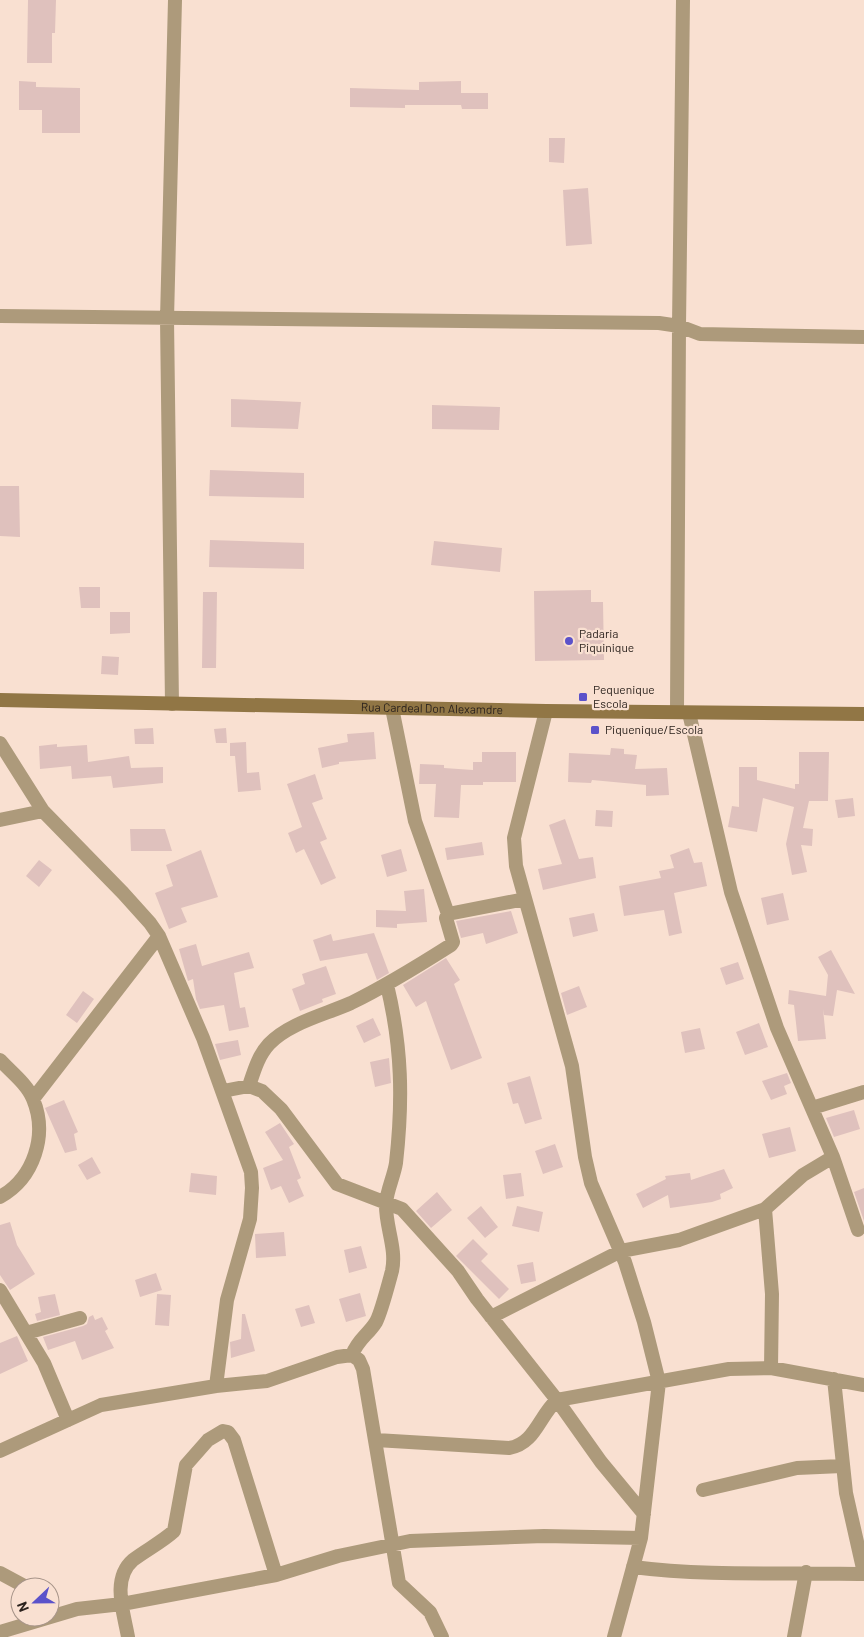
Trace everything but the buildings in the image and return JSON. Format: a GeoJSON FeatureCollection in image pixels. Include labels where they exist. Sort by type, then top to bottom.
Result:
{"type":"FeatureCollection","features":[{"type":"Feature","properties":{"kind":"main road","name":"Rua Cardeal Don Alexamdre"},"geometry":{"type":"LineString","coordinates":[[0,700],[546,711],[864,714]]}},
{"type":"Feature","properties":{"kind":"street"},"geometry":{"type":"LineString","coordinates":[[172,704],[167,318],[175,0]]}},
{"type":"Feature","properties":{"kind":"street"},"geometry":{"type":"LineString","coordinates":[[683,0],[679,326],[683,713],[731,892],[778,1028],[833,1157],[858,1230]]}},
{"type":"Feature","properties":{"kind":"street"},"geometry":{"type":"LineString","coordinates":[[0,316],[659,323],[679,326],[700,334],[864,337]]}},
{"type":"Feature","properties":{"kind":"street"},"geometry":{"type":"LineString","coordinates":[[249,1086],[257,1062],[268,1045],[276,1038],[295,1026],[387,985],[453,942],[446,918],[448,914],[415,821],[392,708]]}},
{"type":"Feature","properties":{"kind":"street"},"geometry":{"type":"LineString","coordinates":[[546,711],[514,838],[516,866],[572,1066],[585,1157],[591,1183],[621,1252],[644,1322],[659,1382],[641,1538],[614,1637]]}},
{"type":"Feature","properties":{"kind":"street"},"geometry":{"type":"LineString","coordinates":[[0,743],[43,811],[129,899],[150,923],[158,936],[203,1038],[248,1159],[252,1188],[245,1239],[227,1300],[216,1386]]}},
{"type":"Feature","properties":{"kind":"street"},"geometry":{"type":"LineString","coordinates":[[0,820],[43,811]]}},
{"type":"Feature","properties":{"kind":"street"},"geometry":{"type":"LineString","coordinates":[[448,914],[524,899]]}},
{"type":"Feature","properties":{"kind":"street"},"geometry":{"type":"LineString","coordinates":[[33,1099],[158,936]]}},
{"type":"Feature","properties":{"kind":"street"},"geometry":{"type":"LineString","coordinates":[[352,1356],[356,1343],[377,1321],[392,1270],[393,1250],[386,1202],[394,1177],[401,1114],[400,1057],[395,1018],[387,985]]}},
{"type":"Feature","properties":{"kind":"street"},"geometry":{"type":"LineString","coordinates":[[0,1060],[29,1091],[38,1117],[36,1155],[24,1175],[11,1191],[0,1197]]}},
{"type":"Feature","properties":{"kind":"street"},"geometry":{"type":"LineString","coordinates":[[223,1091],[236,1086],[249,1086],[262,1091],[281,1109],[337,1184],[402,1209],[412,1219],[458,1271],[491,1317],[557,1400],[601,1462],[644,1514]]}},
{"type":"Feature","properties":{"kind":"street"},"geometry":{"type":"LineString","coordinates":[[812,1108],[864,1092]]}},
{"type":"Feature","properties":{"kind":"street"},"geometry":{"type":"LineString","coordinates":[[491,1317],[621,1252],[679,1240],[765,1209],[803,1175],[833,1157]]}},
{"type":"Feature","properties":{"kind":"street"},"geometry":{"type":"LineString","coordinates":[[765,1209],[772,1294],[771,1368]]}},
{"type":"Feature","properties":{"kind":"street"},"geometry":{"type":"LineString","coordinates":[[0,1290],[44,1363],[68,1420]]}},
{"type":"Feature","properties":{"kind":"street"},"geometry":{"type":"LineString","coordinates":[[26,1333],[80,1318]]}},
{"type":"Feature","properties":{"kind":"street"},"geometry":{"type":"LineString","coordinates":[[0,1451],[101,1405],[216,1386],[266,1381],[337,1357],[352,1356],[359,1360],[363,1369],[399,1583],[430,1612],[442,1637]]}},
{"type":"Feature","properties":{"kind":"street"},"geometry":{"type":"LineString","coordinates":[[376,1440],[519,1447],[527,1442],[548,1408],[557,1400],[729,1368],[771,1368],[864,1385]]}},
{"type":"Feature","properties":{"kind":"street"},"geometry":{"type":"LineString","coordinates":[[634,1567],[714,1574],[806,1572],[864,1574],[850,1519],[842,1466],[834,1379]]}},
{"type":"Feature","properties":{"kind":"street"},"geometry":{"type":"LineString","coordinates":[[128,1637],[120,1588],[124,1571],[134,1560],[174,1531],[186,1465],[208,1440],[223,1431],[228,1432],[234,1440],[276,1575]]}},
{"type":"Feature","properties":{"kind":"street"},"geometry":{"type":"LineString","coordinates":[[702,1490],[797,1468],[842,1466]]}},
{"type":"Feature","properties":{"kind":"street"},"geometry":{"type":"LineString","coordinates":[[60,1610],[122,1604],[276,1575],[338,1556],[410,1541],[544,1536],[641,1538]]}},
{"type":"Feature","properties":{"kind":"street"},"geometry":{"type":"LineString","coordinates":[[794,1637],[806,1572]]}},
{"type":"Feature","properties":{"kind":"street"},"geometry":{"type":"LineString","coordinates":[[0,1632],[13,1627]]}},
{"type":"Feature","properties":{"kind":"place","name":"Padaria Piquinique"},"geometry":{"type":"Point","coordinates":[569,641]}},
{"type":"Feature","properties":{"kind":"place","name":"Pequenique Escola"},"geometry":{"type":"Point","coordinates":[583,697]}},
{"type":"Feature","properties":{"kind":"place","name":"Piquenique/Escola"},"geometry":{"type":"Point","coordinates":[595,730]}}]}
